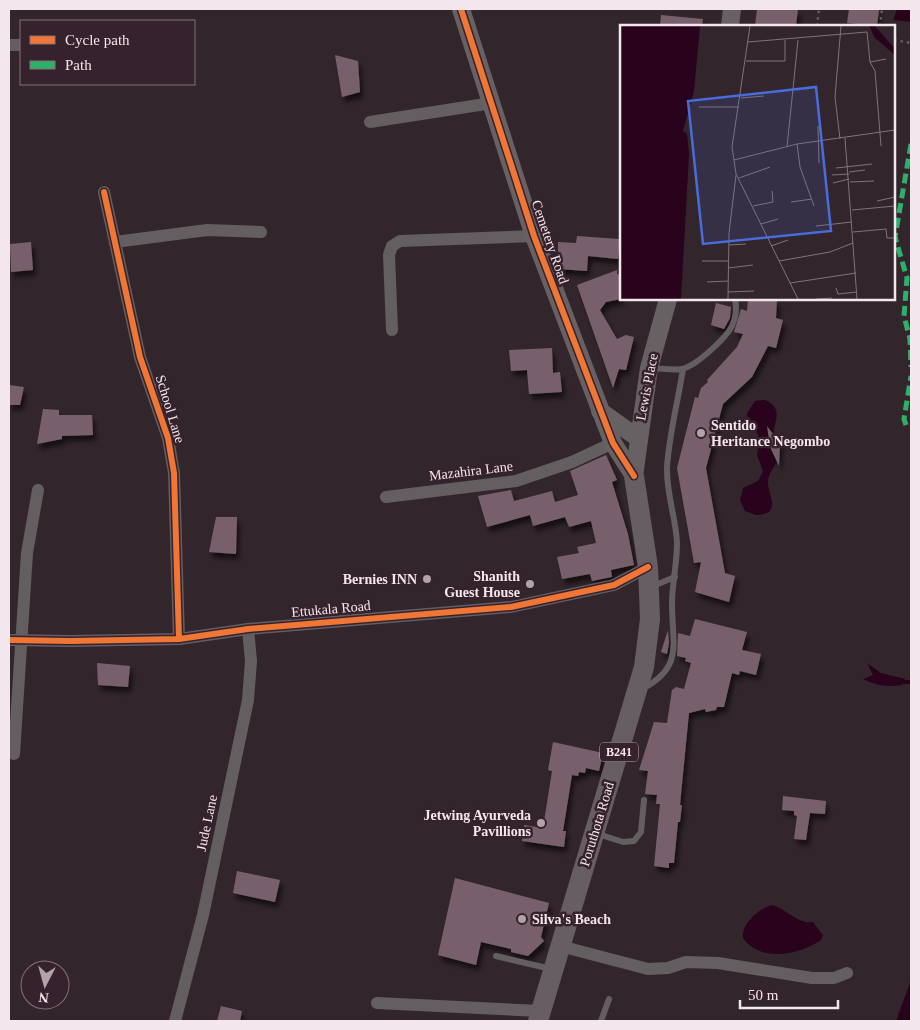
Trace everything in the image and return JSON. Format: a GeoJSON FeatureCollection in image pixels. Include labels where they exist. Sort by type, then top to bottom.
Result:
{"type":"FeatureCollection","features":[{"type":"Feature","properties":{"kind":"main road","name":"Poruthota Road"},"geometry":{"type":"LineString","coordinates":[[540,1016],[552,970],[644,666],[649,629],[648,567],[634,476]]}},
{"type":"Feature","properties":{"kind":"street","name":"Cemetery Road"},"geometry":{"type":"LineString","coordinates":[[461,9],[534,236],[613,443],[634,476]]}},
{"type":"Feature","properties":{"kind":"street"},"geometry":{"type":"LineString","coordinates":[[730,25],[732,9]]}},
{"type":"Feature","properties":{"kind":"street"},"geometry":{"type":"LineString","coordinates":[[370,122],[492,103]]}},
{"type":"Feature","properties":{"kind":"street","name":"School Lane"},"geometry":{"type":"LineString","coordinates":[[104,192],[140,358],[168,438],[174,473],[179,639]]}},
{"type":"Feature","properties":{"kind":"street"},"geometry":{"type":"LineString","coordinates":[[115,242],[207,230],[262,232]]}},
{"type":"Feature","properties":{"kind":"street"},"geometry":{"type":"LineString","coordinates":[[392,330],[389,255],[392,246],[400,241],[534,236]]}},
{"type":"Feature","properties":{"kind":"street","name":"Lewis Place"},"geometry":{"type":"LineString","coordinates":[[634,476],[649,368],[668,300]]}},
{"type":"Feature","properties":{"kind":"street"},"geometry":{"type":"LineString","coordinates":[[600,411],[638,438]]}},
{"type":"Feature","properties":{"kind":"street","name":"Mazahira Lane"},"geometry":{"type":"LineString","coordinates":[[386,497],[516,481],[572,462],[613,443]]}},
{"type":"Feature","properties":{"kind":"street"},"geometry":{"type":"LineString","coordinates":[[14,754],[15,701],[22,640],[27,553],[38,490]]}},
{"type":"Feature","properties":{"kind":"street","name":"Ettukala Road"},"geometry":{"type":"LineString","coordinates":[[9,640],[179,639],[248,629],[511,607],[614,585],[648,567]]}},
{"type":"Feature","properties":{"kind":"street","name":"Jude Lane"},"geometry":{"type":"LineString","coordinates":[[175,1021],[203,915],[248,700],[250,661],[248,629]]}},
{"type":"Feature","properties":{"kind":"street"},"geometry":{"type":"LineString","coordinates":[[560,946],[648,969],[694,962],[718,963],[812,978],[834,978],[847,973]]}},
{"type":"Feature","properties":{"kind":"street"},"geometry":{"type":"LineString","coordinates":[[377,1003],[540,1016]]}},
{"type":"Feature","properties":{"kind":"lane"},"geometry":{"type":"LineString","coordinates":[[649,368],[683,369],[695,362],[715,346],[732,327],[736,314],[735,300]]}},
{"type":"Feature","properties":{"kind":"lane"},"geometry":{"type":"LineString","coordinates":[[636,692],[659,681],[670,665],[675,643],[672,602],[677,541],[668,487],[667,467],[683,369]]}},
{"type":"Feature","properties":{"kind":"lane"},"geometry":{"type":"LineString","coordinates":[[649,587],[675,577]]}},
{"type":"Feature","properties":{"kind":"lane"},"geometry":{"type":"LineString","coordinates":[[594,833],[623,842],[634,841],[641,832],[644,800]]}},
{"type":"Feature","properties":{"kind":"lane"},"geometry":{"type":"LineString","coordinates":[[496,956],[552,970]]}},
{"type":"Feature","properties":{"kind":"lane"},"geometry":{"type":"LineString","coordinates":[[601,1021],[609,999]]}},
{"type":"Feature","properties":{"kind":"path"},"geometry":{"type":"LineString","coordinates":[[817,25],[819,9]]}},
{"type":"Feature","properties":{"kind":"path"},"geometry":{"type":"LineString","coordinates":[[880,25],[882,9]]}},
{"type":"Feature","properties":{"kind":"path"},"geometry":{"type":"LineString","coordinates":[[895,40],[911,43]]}},
{"type":"Feature","properties":{"kind":"shaded area"},"geometry":{"type":"Polygon","coordinates":[[[897,9],[911,9],[911,22],[893,20],[897,9]]]}},
{"type":"Feature","properties":{"kind":"shaded area"},"geometry":{"type":"Polygon","coordinates":[[[765,400],[775,408],[776,412],[773,440],[778,460],[768,479],[772,507],[765,514],[756,515],[745,511],[740,500],[743,488],[758,481],[763,471],[757,455],[758,434],[750,423],[747,413],[755,401],[765,400]]]}},
{"type":"Feature","properties":{"kind":"shaded area"},"geometry":{"type":"Polygon","coordinates":[[[867,663],[881,673],[905,679],[902,685],[882,685],[863,679],[873,675],[867,663]]]}},
{"type":"Feature","properties":{"kind":"shaded area"},"geometry":{"type":"Polygon","coordinates":[[[772,905],[797,919],[813,922],[823,935],[821,940],[802,950],[780,954],[770,954],[751,946],[743,938],[745,927],[752,917],[762,909],[772,905]]]}},
{"type":"Feature","properties":{"kind":"shaded area"},"geometry":{"type":"Polygon","coordinates":[[[911,980],[911,1021],[896,1021],[911,980]]]}},
{"type":"Feature","properties":{"kind":"building"},"geometry":{"type":"Polygon","coordinates":[[[757,9],[798,9],[796,25],[755,25],[757,9]]]}},
{"type":"Feature","properties":{"kind":"building"},"geometry":{"type":"Polygon","coordinates":[[[849,9],[879,10],[877,25],[847,23],[849,9]]]}},
{"type":"Feature","properties":{"kind":"building"},"geometry":{"type":"Polygon","coordinates":[[[661,15],[703,19],[702,25],[660,25],[661,15]]]}},
{"type":"Feature","properties":{"kind":"building"},"geometry":{"type":"Polygon","coordinates":[[[335,55],[358,61],[360,92],[342,97],[335,55]]]}},
{"type":"Feature","properties":{"kind":"building"},"geometry":{"type":"Polygon","coordinates":[[[577,236],[620,239],[618,259],[588,256],[587,271],[558,269],[558,242],[576,243],[577,236]]]}},
{"type":"Feature","properties":{"kind":"building"},"geometry":{"type":"Polygon","coordinates":[[[31,242],[33,270],[11,272],[10,244],[31,242]]]}},
{"type":"Feature","properties":{"kind":"building"},"geometry":{"type":"Polygon","coordinates":[[[617,270],[617,274],[620,275],[620,299],[606,302],[600,310],[617,339],[626,335],[634,337],[626,370],[619,369],[613,388],[577,285],[617,270]]]}},
{"type":"Feature","properties":{"kind":"building","name":"Sentido Heritance Negombo"},"geometry":{"type":"Polygon","coordinates":[[[748,300],[777,300],[776,318],[783,320],[776,348],[768,346],[752,377],[723,404],[706,468],[725,573],[735,576],[729,602],[695,592],[701,562],[694,563],[677,468],[695,397],[698,398],[701,388],[708,382],[707,380],[737,347],[743,334],[734,332],[741,309],[747,311],[748,300]]]}},
{"type":"Feature","properties":{"kind":"building"},"geometry":{"type":"Polygon","coordinates":[[[716,303],[731,307],[730,318],[724,329],[711,325],[716,303]]]}},
{"type":"Feature","properties":{"kind":"building"},"geometry":{"type":"Polygon","coordinates":[[[552,348],[553,373],[560,372],[562,392],[529,394],[527,370],[511,371],[509,350],[552,348]]]}},
{"type":"Feature","properties":{"kind":"building"},"geometry":{"type":"Polygon","coordinates":[[[9,385],[24,387],[20,405],[9,405],[9,385]]]}},
{"type":"Feature","properties":{"kind":"building"},"geometry":{"type":"Polygon","coordinates":[[[43,409],[59,410],[59,415],[92,415],[93,435],[62,436],[62,439],[37,444],[43,409]]]}},
{"type":"Feature","properties":{"kind":"building"},"geometry":{"type":"Polygon","coordinates":[[[767,426],[780,443],[779,466],[770,447],[767,426]]]}},
{"type":"Feature","properties":{"kind":"building"},"geometry":{"type":"Polygon","coordinates":[[[606,455],[617,480],[612,482],[628,534],[634,565],[611,570],[612,577],[592,581],[590,574],[562,579],[557,557],[579,553],[577,547],[596,543],[591,521],[569,527],[565,517],[533,526],[530,515],[487,527],[478,496],[511,490],[514,501],[552,491],[555,502],[578,495],[570,471],[606,455]]]}},
{"type":"Feature","properties":{"kind":"building"},"geometry":{"type":"Polygon","coordinates":[[[216,517],[237,517],[236,554],[209,552],[216,517]]]}},
{"type":"Feature","properties":{"kind":"building"},"geometry":{"type":"Polygon","coordinates":[[[695,619],[747,632],[742,650],[761,654],[756,675],[740,671],[739,675],[732,673],[724,707],[717,707],[716,710],[706,712],[705,709],[689,713],[680,805],[682,805],[680,822],[678,822],[674,863],[669,863],[669,868],[654,866],[660,804],[656,804],[657,795],[645,794],[648,771],[639,770],[654,722],[667,723],[672,690],[676,687],[684,689],[691,663],[685,661],[686,658],[677,656],[678,633],[690,636],[695,619]]]}},
{"type":"Feature","properties":{"kind":"building"},"geometry":{"type":"Polygon","coordinates":[[[668,630],[669,643],[667,654],[661,652],[668,630]]]}},
{"type":"Feature","properties":{"kind":"building"},"geometry":{"type":"Polygon","coordinates":[[[97,663],[130,666],[128,687],[98,685],[97,663]]]}},
{"type":"Feature","properties":{"kind":"building"},"geometry":{"type":"Polygon","coordinates":[[[553,742],[603,753],[599,771],[586,768],[585,773],[579,772],[578,776],[572,775],[563,831],[566,831],[564,847],[522,841],[524,825],[543,828],[552,771],[548,770],[553,742]]]}},
{"type":"Feature","properties":{"kind":"building"},"geometry":{"type":"Polygon","coordinates":[[[783,796],[826,801],[825,814],[810,813],[806,840],[794,839],[797,816],[794,815],[794,811],[782,810],[783,796]]]}},
{"type":"Feature","properties":{"kind":"building"},"geometry":{"type":"Polygon","coordinates":[[[237,871],[280,880],[275,902],[233,893],[237,871]]]}},
{"type":"Feature","properties":{"kind":"building"},"geometry":{"type":"Polygon","coordinates":[[[455,878],[549,903],[541,937],[544,941],[528,956],[511,952],[511,949],[481,942],[476,965],[438,955],[455,878]]]}},
{"type":"Feature","properties":{"kind":"building"},"geometry":{"type":"Polygon","coordinates":[[[221,1006],[242,1011],[240,1021],[217,1021],[221,1006]]]}},
{"type":"Feature","properties":{"kind":"waterway"},"geometry":{"type":"LineString","coordinates":[[904,682],[911,682]]}},
{"type":"Feature","properties":{"kind":"marked path"},"geometry":{"type":"LineString","coordinates":[[911,144],[895,237],[907,278],[904,316],[910,339],[911,367]]}},
{"type":"Feature","properties":{"kind":"marked path"},"geometry":{"type":"LineString","coordinates":[[906,425],[904,419],[911,376]]}},
{"type":"Feature","properties":{"kind":"cycle path"},"geometry":{"type":"LineString","coordinates":[[461,9],[534,236],[613,443],[634,476]]}},
{"type":"Feature","properties":{"kind":"cycle path"},"geometry":{"type":"LineString","coordinates":[[104,192],[140,357],[168,438],[174,473],[179,639]]}},
{"type":"Feature","properties":{"kind":"cycle path"},"geometry":{"type":"LineString","coordinates":[[9,640],[179,639],[248,629],[511,607],[614,585],[648,567]]}},
{"type":"Feature","properties":{"kind":"place","name":"Sentido Heritance Negombo"},"geometry":{"type":"Point","coordinates":[701,433]}},
{"type":"Feature","properties":{"kind":"place","name":"Bernies INN"},"geometry":{"type":"Point","coordinates":[427,579]}},
{"type":"Feature","properties":{"kind":"place","name":"Shanith Guest House"},"geometry":{"type":"Point","coordinates":[530,584]}},
{"type":"Feature","properties":{"kind":"place","name":"Jetwing Ayurveda Pavillions"},"geometry":{"type":"Point","coordinates":[541,823]}},
{"type":"Feature","properties":{"kind":"place","name":"Silva's Beach"},"geometry":{"type":"Point","coordinates":[522,919]}}]}
